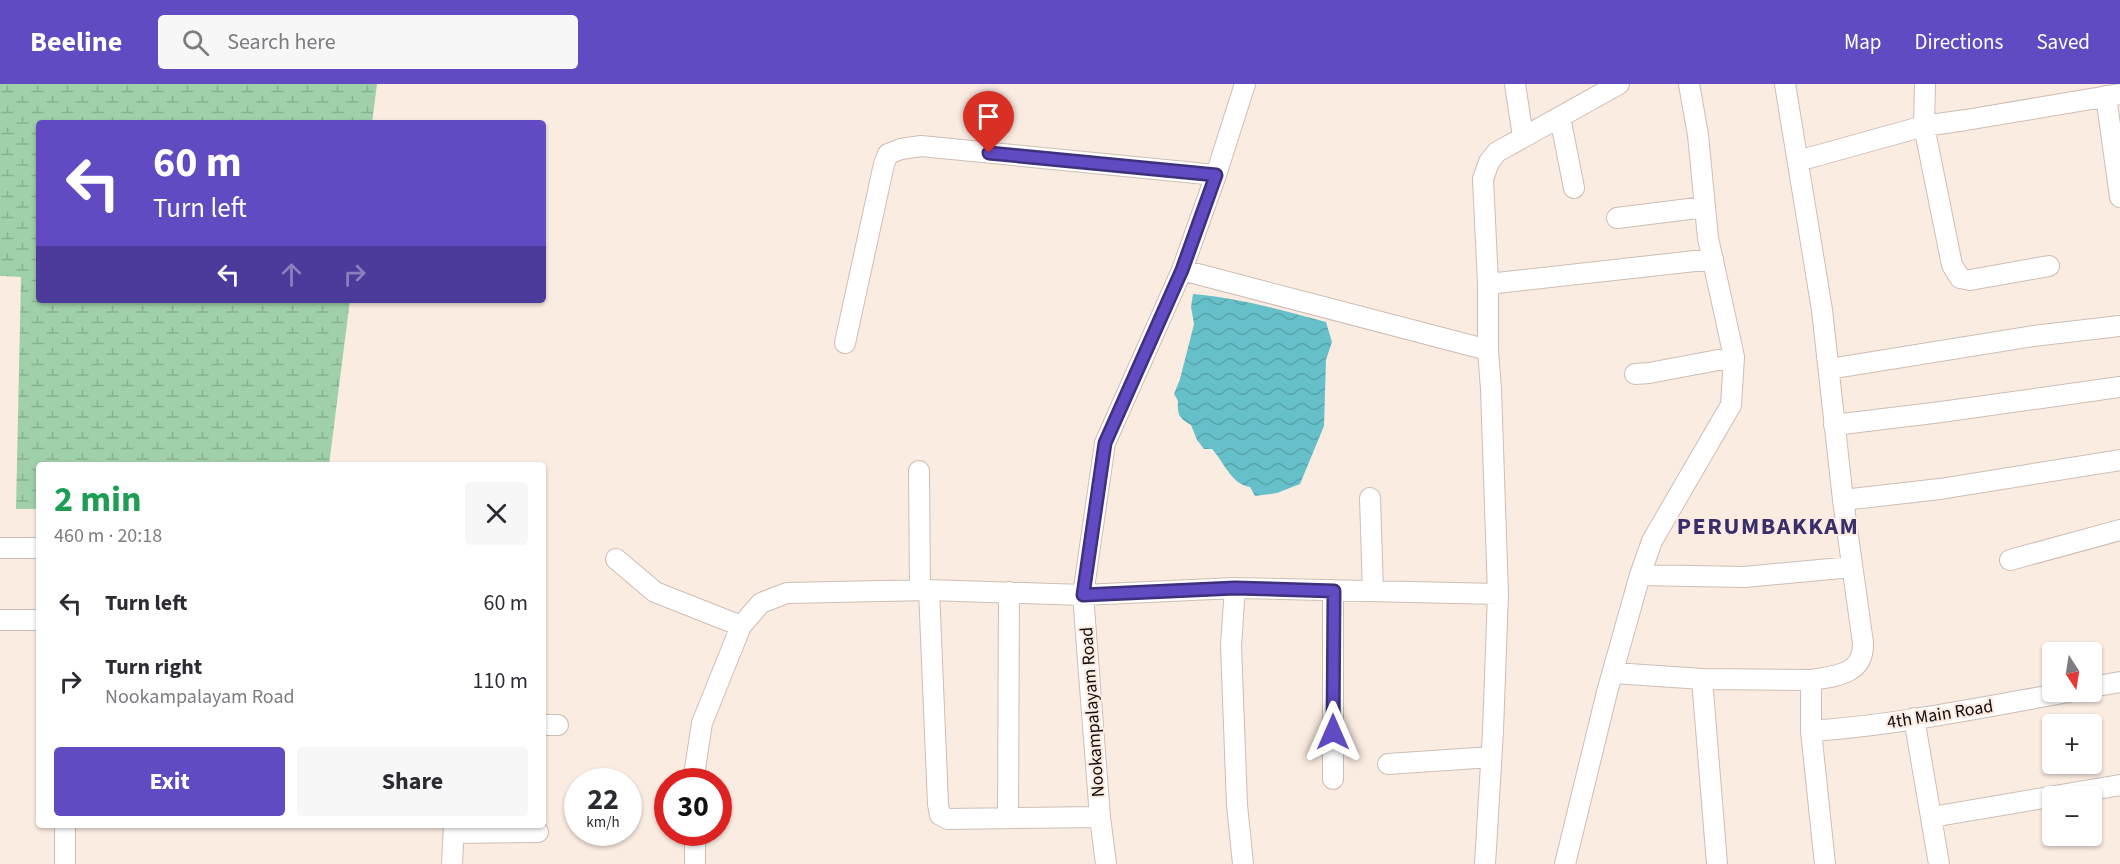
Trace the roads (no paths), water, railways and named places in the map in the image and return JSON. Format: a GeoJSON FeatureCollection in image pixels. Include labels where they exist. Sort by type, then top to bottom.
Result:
{"type":"FeatureCollection","features":[{"type":"Feature","properties":{"kind":"street","name":"Nookampalayam Road"},"geometry":{"type":"LineString","coordinates":[[1106,864],[1100,817],[1083,595],[1105,443],[1182,270],[1245,84]]}},
{"type":"Feature","properties":{"kind":"street"},"geometry":{"type":"LineString","coordinates":[[1515,84],[1523,137]]}},
{"type":"Feature","properties":{"kind":"street"},"geometry":{"type":"LineString","coordinates":[[1485,864],[1497,594],[1483,179],[1489,162],[1497,152],[1619,84]]}},
{"type":"Feature","properties":{"kind":"street"},"geometry":{"type":"LineString","coordinates":[[1565,864],[1607,692],[1652,541],[1731,405],[1734,357],[1713,259],[1698,135],[1689,84]]}},
{"type":"Feature","properties":{"kind":"street"},"geometry":{"type":"LineString","coordinates":[[1614,673],[1702,679],[1810,680],[1843,674],[1861,660],[1863,643],[1843,500],[1829,369],[1785,84]]}},
{"type":"Feature","properties":{"kind":"street"},"geometry":{"type":"LineString","coordinates":[[1925,84],[1924,126],[1952,265],[1960,278],[1970,280],[2049,266]]}},
{"type":"Feature","properties":{"kind":"street"},"geometry":{"type":"LineString","coordinates":[[1798,161],[1924,126],[2113,95],[2120,197]]}},
{"type":"Feature","properties":{"kind":"street"},"geometry":{"type":"LineString","coordinates":[[1560,117],[1574,188]]}},
{"type":"Feature","properties":{"kind":"street"},"geometry":{"type":"LineString","coordinates":[[845,343],[888,154],[921,146],[1216,175]]}},
{"type":"Feature","properties":{"kind":"street"},"geometry":{"type":"LineString","coordinates":[[1617,218],[1705,207]]}},
{"type":"Feature","properties":{"kind":"street"},"geometry":{"type":"LineString","coordinates":[[1488,284],[1713,259]]}},
{"type":"Feature","properties":{"kind":"street"},"geometry":{"type":"LineString","coordinates":[[1182,270],[1488,350]]}},
{"type":"Feature","properties":{"kind":"street"},"geometry":{"type":"LineString","coordinates":[[1829,369],[2033,336],[2120,326]]}},
{"type":"Feature","properties":{"kind":"street"},"geometry":{"type":"LineString","coordinates":[[1635,374],[1734,357]]}},
{"type":"Feature","properties":{"kind":"street"},"geometry":{"type":"LineString","coordinates":[[1834,425],[2120,387]]}},
{"type":"Feature","properties":{"kind":"street"},"geometry":{"type":"LineString","coordinates":[[1843,500],[1940,489],[2120,460]]}},
{"type":"Feature","properties":{"kind":"street"},"geometry":{"type":"LineString","coordinates":[[919,471],[924,590],[940,814],[948,819],[1100,817]]}},
{"type":"Feature","properties":{"kind":"street"},"geometry":{"type":"LineString","coordinates":[[1370,498],[1373,591]]}},
{"type":"Feature","properties":{"kind":"street"},"geometry":{"type":"LineString","coordinates":[[2010,560],[2120,530]]}},
{"type":"Feature","properties":{"kind":"street"},"geometry":{"type":"LineString","coordinates":[[0,548],[36,548]]}},
{"type":"Feature","properties":{"kind":"street"},"geometry":{"type":"LineString","coordinates":[[616,559],[655,592],[741,626]]}},
{"type":"Feature","properties":{"kind":"street"},"geometry":{"type":"LineString","coordinates":[[1640,575],[1744,577],[1852,567]]}},
{"type":"Feature","properties":{"kind":"street"},"geometry":{"type":"LineString","coordinates":[[695,768],[702,723],[741,626],[760,603],[787,593],[924,590],[1083,595],[1235,588],[1497,594]]}},
{"type":"Feature","properties":{"kind":"street"},"geometry":{"type":"LineString","coordinates":[[1235,588],[1231,645],[1237,805],[1243,864]]}},
{"type":"Feature","properties":{"kind":"street"},"geometry":{"type":"LineString","coordinates":[[1333,779],[1334,591]]}},
{"type":"Feature","properties":{"kind":"street"},"geometry":{"type":"LineString","coordinates":[[1008,818],[1009,592]]}},
{"type":"Feature","properties":{"kind":"street"},"geometry":{"type":"LineString","coordinates":[[0,620],[36,620]]}},
{"type":"Feature","properties":{"kind":"street"},"geometry":{"type":"LineString","coordinates":[[1702,679],[1717,864]]}},
{"type":"Feature","properties":{"kind":"street"},"geometry":{"type":"LineString","coordinates":[[1810,680],[1811,731],[1825,864]]}},
{"type":"Feature","properties":{"kind":"street"},"geometry":{"type":"LineString","coordinates":[[2102,685],[2120,682]]}},
{"type":"Feature","properties":{"kind":"street","name":"4th Main Road"},"geometry":{"type":"LineString","coordinates":[[1811,731],[1844,729],[2042,697]]}},
{"type":"Feature","properties":{"kind":"street"},"geometry":{"type":"LineString","coordinates":[[1914,718],[1939,864]]}},
{"type":"Feature","properties":{"kind":"street"},"geometry":{"type":"LineString","coordinates":[[1388,764],[1491,757]]}},
{"type":"Feature","properties":{"kind":"street"},"geometry":{"type":"LineString","coordinates":[[1932,817],[2120,785]]}},
{"type":"Feature","properties":{"kind":"street"},"geometry":{"type":"LineString","coordinates":[[65,828],[65,864]]}},
{"type":"Feature","properties":{"kind":"street"},"geometry":{"type":"LineString","coordinates":[[452,864],[454,829],[538,832]]}},
{"type":"Feature","properties":{"kind":"street"},"geometry":{"type":"LineString","coordinates":[[695,846],[695,864]]}},
{"type":"Feature","properties":{"kind":"water"},"geometry":{"type":"Polygon","coordinates":[[[1193,294],[1244,301],[1326,322],[1332,342],[1326,360],[1324,426],[1300,484],[1277,493],[1255,496],[1250,487],[1243,485],[1233,477],[1212,449],[1204,449],[1197,440],[1191,425],[1180,416],[1178,401],[1174,394],[1194,324],[1191,307],[1193,294]]]}},
{"type":"Feature","properties":{"kind":"district","name":"PERUMBAKKAM"},"geometry":{"type":"Point","coordinates":[1768,526]}}]}
